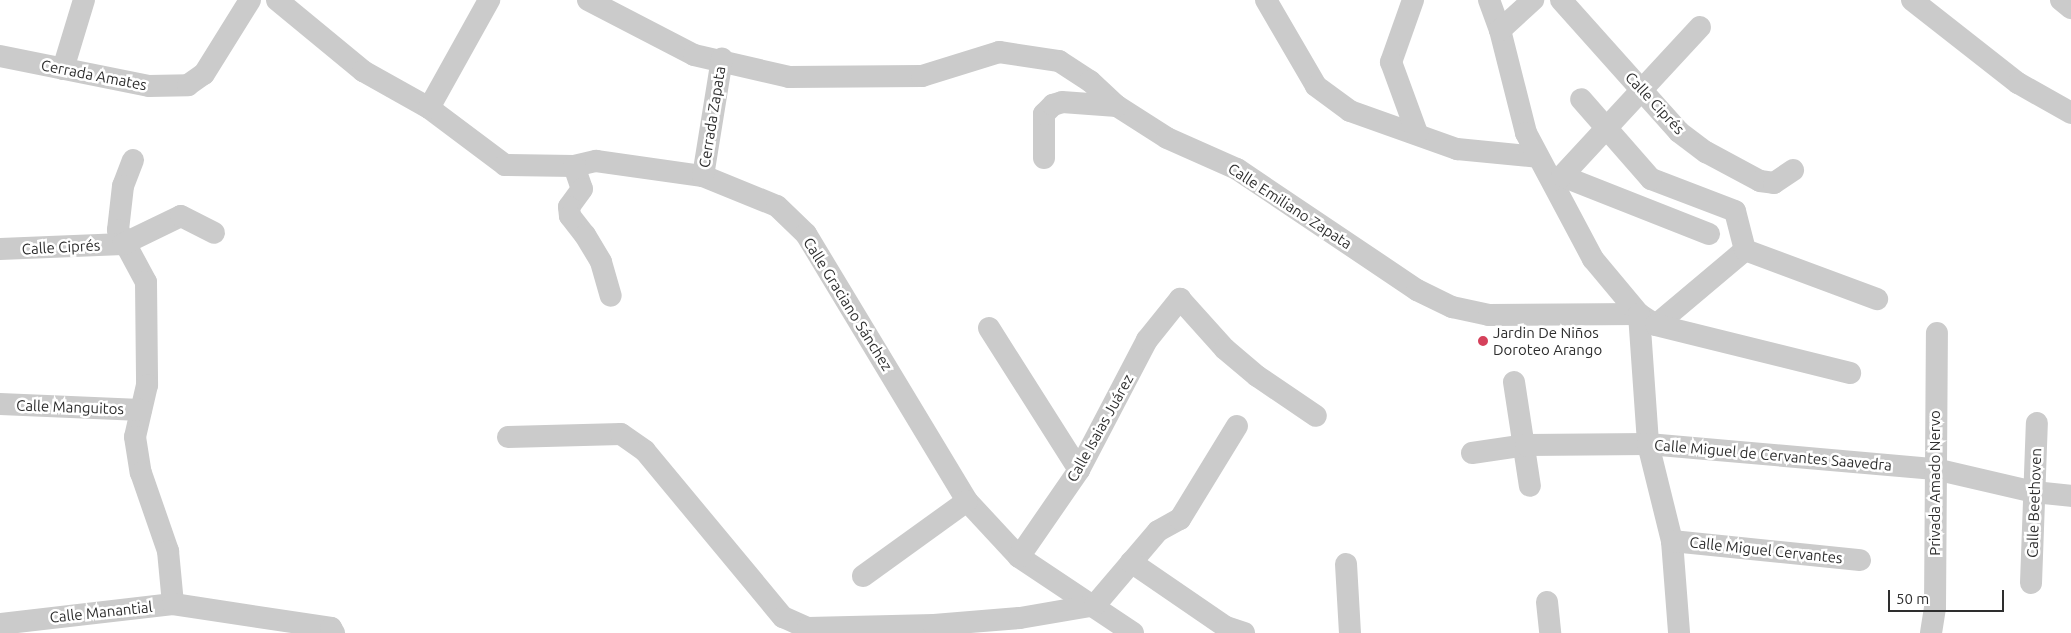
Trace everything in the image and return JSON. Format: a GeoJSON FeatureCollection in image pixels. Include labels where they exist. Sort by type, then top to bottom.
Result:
{"type":"FeatureCollection","features":[{"type":"Feature","properties":{"kind":"street"},"geometry":{"type":"LineString","coordinates":[[63,69],[84,0]]}},
{"type":"Feature","properties":{"kind":"street","name":"Cerrada Amates"},"geometry":{"type":"LineString","coordinates":[[0,56],[149,86],[188,85],[204,74],[250,0]]}},
{"type":"Feature","properties":{"kind":"street","name":"Calle Graciano Sánchez"},"geometry":{"type":"LineString","coordinates":[[277,0],[363,71],[428,108],[505,164],[574,166],[596,161],[702,176],[777,206],[806,234],[967,501],[1019,557],[1095,605],[1132,633]]}},
{"type":"Feature","properties":{"kind":"street"},"geometry":{"type":"LineString","coordinates":[[428,108],[489,0]]}},
{"type":"Feature","properties":{"kind":"street","name":"Calle Emiliano Zapata"},"geometry":{"type":"LineString","coordinates":[[589,0],[694,55],[722,59],[789,77],[922,76],[999,52],[1060,61],[1090,81],[1117,106],[1167,138],[1237,169],[1417,290],[1452,307],[1489,315],[1648,320],[1850,373]]}},
{"type":"Feature","properties":{"kind":"street"},"geometry":{"type":"LineString","coordinates":[[1266,0],[1316,86],[1350,111],[1417,133],[1457,149],[1538,157]]}},
{"type":"Feature","properties":{"kind":"street"},"geometry":{"type":"LineString","coordinates":[[1413,0],[1391,62],[1417,133]]}},
{"type":"Feature","properties":{"kind":"street"},"geometry":{"type":"LineString","coordinates":[[1489,0],[1500,30],[1526,133],[1538,157],[1558,178],[1592,259],[1648,320],[1648,444],[1672,541],[1679,633]]}},
{"type":"Feature","properties":{"kind":"street"},"geometry":{"type":"LineString","coordinates":[[1500,30],[1533,0]]}},
{"type":"Feature","properties":{"kind":"street","name":"Calle Ciprés"},"geometry":{"type":"LineString","coordinates":[[1561,0],[1679,132],[1706,152],[1760,181],[1774,183],[1793,170]]}},
{"type":"Feature","properties":{"kind":"street"},"geometry":{"type":"LineString","coordinates":[[1912,0],[2018,83],[2071,113]]}},
{"type":"Feature","properties":{"kind":"street"},"geometry":{"type":"LineString","coordinates":[[2061,0],[2071,8]]}},
{"type":"Feature","properties":{"kind":"street"},"geometry":{"type":"LineString","coordinates":[[1558,178],[1606,125],[1643,90],[1700,27]]}},
{"type":"Feature","properties":{"kind":"street","name":"Cerrada Zapata"},"geometry":{"type":"LineString","coordinates":[[702,176],[722,59]]}},
{"type":"Feature","properties":{"kind":"street"},"geometry":{"type":"LineString","coordinates":[[1581,99],[1606,125],[1651,179],[1734,211],[1745,250]]}},
{"type":"Feature","properties":{"kind":"street"},"geometry":{"type":"LineString","coordinates":[[1044,158],[1044,114],[1053,105],[1062,102],[1117,106]]}},
{"type":"Feature","properties":{"kind":"street"},"geometry":{"type":"LineString","coordinates":[[132,160],[123,186],[118,230],[123,244],[138,263],[146,282],[147,385],[135,437],[141,473],[168,552],[173,604]]}},
{"type":"Feature","properties":{"kind":"street"},"geometry":{"type":"LineString","coordinates":[[574,166],[582,188],[569,207],[570,216],[600,262],[611,296]]}},
{"type":"Feature","properties":{"kind":"street"},"geometry":{"type":"LineString","coordinates":[[1558,178],[1709,234]]}},
{"type":"Feature","properties":{"kind":"street"},"geometry":{"type":"LineString","coordinates":[[123,244],[181,216],[214,233]]}},
{"type":"Feature","properties":{"kind":"street","name":"Calle Ciprés"},"geometry":{"type":"LineString","coordinates":[[0,249],[123,244]]}},
{"type":"Feature","properties":{"kind":"street"},"geometry":{"type":"LineString","coordinates":[[1648,320],[1745,250]]}},
{"type":"Feature","properties":{"kind":"street"},"geometry":{"type":"LineString","coordinates":[[1745,250],[1877,300]]}},
{"type":"Feature","properties":{"kind":"street","name":"Calle Isaias Juárez"},"geometry":{"type":"LineString","coordinates":[[1019,557],[1079,470],[1147,340],[1180,299],[1225,350],[1257,376],[1316,416]]}},
{"type":"Feature","properties":{"kind":"street"},"geometry":{"type":"LineString","coordinates":[[989,328],[1079,470]]}},
{"type":"Feature","properties":{"kind":"street","name":"Privada Amado Nervo"},"geometry":{"type":"LineString","coordinates":[[1930,633],[1935,608],[1937,333]]}},
{"type":"Feature","properties":{"kind":"street"},"geometry":{"type":"LineString","coordinates":[[1514,382],[1526,445],[1530,486]]}},
{"type":"Feature","properties":{"kind":"street","name":"Calle Manguitos"},"geometry":{"type":"LineString","coordinates":[[0,404],[140,410]]}},
{"type":"Feature","properties":{"kind":"street","name":"Calle Beethoven"},"geometry":{"type":"LineString","coordinates":[[2031,583],[2037,423]]}},
{"type":"Feature","properties":{"kind":"street"},"geometry":{"type":"LineString","coordinates":[[508,437],[621,434],[645,451],[783,617],[808,628],[934,625],[1020,618],[1095,605],[1158,531],[1180,519],[1237,426]]}},
{"type":"Feature","properties":{"kind":"street","name":"Calle Miguel de Cervantes Saavedra"},"geometry":{"type":"LineString","coordinates":[[1472,453],[1526,445],[1648,444],[1935,469],[2034,492],[2071,496]]}},
{"type":"Feature","properties":{"kind":"street"},"geometry":{"type":"LineString","coordinates":[[863,576],[967,501]]}},
{"type":"Feature","properties":{"kind":"street","name":"Calle Miguel Cervantes"},"geometry":{"type":"LineString","coordinates":[[1672,541],[1860,560]]}},
{"type":"Feature","properties":{"kind":"street"},"geometry":{"type":"LineString","coordinates":[[1132,562],[1226,627],[1244,633]]}},
{"type":"Feature","properties":{"kind":"street"},"geometry":{"type":"LineString","coordinates":[[1346,564],[1350,633]]}},
{"type":"Feature","properties":{"kind":"street"},"geometry":{"type":"LineString","coordinates":[[1548,602],[1550,633]]}},
{"type":"Feature","properties":{"kind":"street","name":"Calle Manantial"},"geometry":{"type":"LineString","coordinates":[[0,624],[173,604],[331,628],[334,633]]}},
{"type":"Feature","properties":{"kind":"place","name":"Jardin De Niños Doroteo Arango"},"geometry":{"type":"Point","coordinates":[1483,341]}}]}
